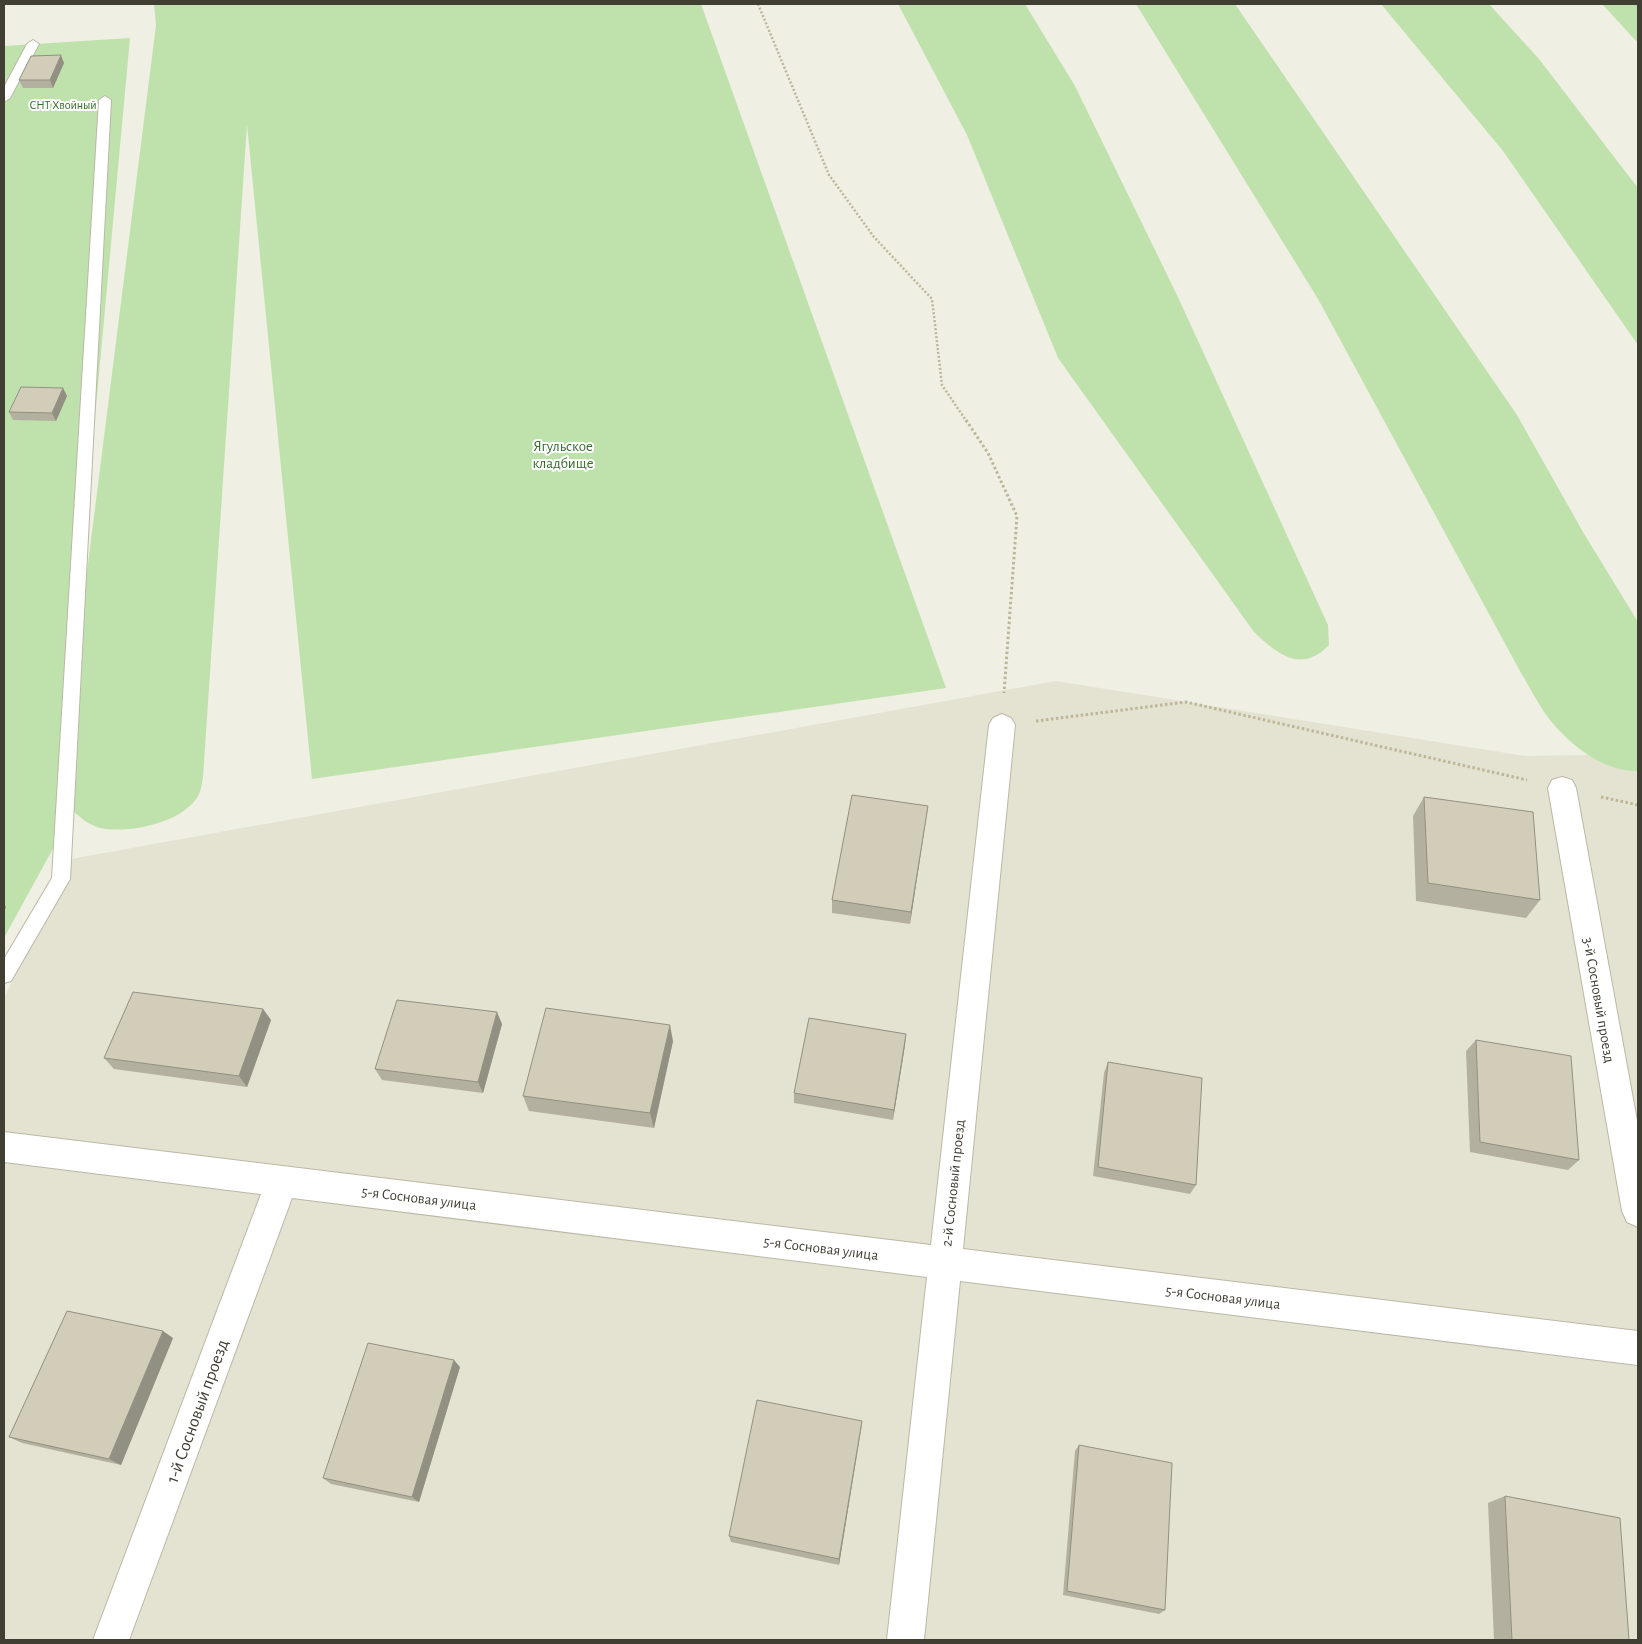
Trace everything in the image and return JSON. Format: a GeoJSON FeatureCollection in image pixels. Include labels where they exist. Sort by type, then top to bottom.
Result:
{"type":"FeatureCollection","features":[{"type":"Feature","properties":{"kind":"street","name":"2-й Сосновый проезд"},"geometry":{"type":"LineString","coordinates":[[905,1640],[1002,725]]}},
{"type":"Feature","properties":{"kind":"street","name":"3-й Сосновый проезд"},"geometry":{"type":"LineString","coordinates":[[1562,788],[1638,1212]]}},
{"type":"Feature","properties":{"kind":"street","name":"5-я Сосновая улица"},"geometry":{"type":"LineString","coordinates":[[4,1147],[1638,1348]]}},
{"type":"Feature","properties":{"kind":"street","name":"1-й Сосновый проезд"},"geometry":{"type":"LineString","coordinates":[[111,1640],[282,1181]]}},
{"type":"Feature","properties":{"kind":"lane"},"geometry":{"type":"LineString","coordinates":[[4,98],[33,44]]}},
{"type":"Feature","properties":{"kind":"lane"},"geometry":{"type":"LineString","coordinates":[[4,975],[61,879],[105,100]]}},
{"type":"Feature","properties":{"kind":"path"},"geometry":{"type":"LineString","coordinates":[[758,4],[829,175],[874,237],[932,299],[942,385],[988,453],[1017,516],[1002,725],[1186,702],[1638,805]]}},
{"type":"Feature","properties":{"kind":"shaded area"},"geometry":{"type":"Polygon","coordinates":[[[1056,681],[1525,756],[1638,754],[1638,1640],[4,1640],[4,998],[71,859],[1056,681]]]}},
{"type":"Feature","properties":{"kind":"green space","name":"Ягульское кладбище"},"geometry":{"type":"Polygon","coordinates":[[[154,4],[701,4],[946,688],[312,779],[247,125],[201,789],[191,805],[180,813],[168,820],[139,828],[112,829],[96,827],[69,807],[55,845],[4,938],[4,46],[130,38],[64,754],[156,25],[154,4]]]}},
{"type":"Feature","properties":{"kind":"green space"},"geometry":{"type":"Polygon","coordinates":[[[898,4],[1025,4],[1075,86],[1177,295],[1328,625],[1329,645],[1319,654],[1309,658],[1290,658],[1272,647],[1254,632],[1058,358],[967,135],[898,4]]]}},
{"type":"Feature","properties":{"kind":"green space"},"geometry":{"type":"Polygon","coordinates":[[[1136,4],[1235,4],[1517,415],[1583,532],[1638,622],[1638,771],[1613,767],[1589,756],[1558,730],[1542,709],[1318,299],[1136,4]]]}},
{"type":"Feature","properties":{"kind":"green space"},"geometry":{"type":"Polygon","coordinates":[[[1381,4],[1489,4],[1539,59],[1638,188],[1638,345],[1503,151],[1381,4]]]}},
{"type":"Feature","properties":{"kind":"green space"},"geometry":{"type":"Polygon","coordinates":[[[1602,4],[1638,4],[1638,43],[1602,4]]]}},
{"type":"Feature","properties":{"kind":"building"},"geometry":{"type":"Polygon","coordinates":[[[61,55],[50,80],[19,80],[31,56],[61,55]]]}},
{"type":"Feature","properties":{"kind":"building"},"geometry":{"type":"Polygon","coordinates":[[[21,387],[63,388],[52,413],[9,412],[21,387]]]}},
{"type":"Feature","properties":{"kind":"building"},"geometry":{"type":"Polygon","coordinates":[[[852,795],[928,806],[911,912],[832,900],[852,795]]]}},
{"type":"Feature","properties":{"kind":"building"},"geometry":{"type":"Polygon","coordinates":[[[1424,797],[1533,812],[1540,900],[1428,883],[1424,797]]]}},
{"type":"Feature","properties":{"kind":"building"},"geometry":{"type":"Polygon","coordinates":[[[133,992],[263,1009],[239,1076],[104,1058],[133,992]]]}},
{"type":"Feature","properties":{"kind":"building"},"geometry":{"type":"Polygon","coordinates":[[[397,1000],[497,1012],[478,1082],[375,1069],[397,1000]]]}},
{"type":"Feature","properties":{"kind":"building"},"geometry":{"type":"Polygon","coordinates":[[[546,1008],[670,1025],[650,1113],[523,1096],[546,1008]]]}},
{"type":"Feature","properties":{"kind":"building"},"geometry":{"type":"Polygon","coordinates":[[[809,1018],[906,1034],[894,1110],[794,1093],[809,1018]]]}},
{"type":"Feature","properties":{"kind":"building"},"geometry":{"type":"Polygon","coordinates":[[[1476,1040],[1571,1056],[1579,1160],[1480,1142],[1476,1040]]]}},
{"type":"Feature","properties":{"kind":"building"},"geometry":{"type":"Polygon","coordinates":[[[1108,1062],[1202,1078],[1196,1185],[1098,1167],[1108,1062]]]}},
{"type":"Feature","properties":{"kind":"building"},"geometry":{"type":"Polygon","coordinates":[[[67,1311],[163,1331],[109,1459],[9,1437],[67,1311]]]}},
{"type":"Feature","properties":{"kind":"building"},"geometry":{"type":"Polygon","coordinates":[[[368,1343],[454,1360],[412,1497],[323,1478],[368,1343]]]}},
{"type":"Feature","properties":{"kind":"building"},"geometry":{"type":"Polygon","coordinates":[[[757,1400],[862,1421],[839,1559],[729,1536],[757,1400]]]}},
{"type":"Feature","properties":{"kind":"building"},"geometry":{"type":"Polygon","coordinates":[[[1079,1445],[1172,1463],[1165,1610],[1067,1591],[1079,1445]]]}},
{"type":"Feature","properties":{"kind":"building"},"geometry":{"type":"Polygon","coordinates":[[[1505,1496],[1620,1518],[1629,1640],[1512,1640],[1505,1496]]]}},
{"type":"Feature","properties":{"kind":"park label","name":"СНТ Хвойный"},"geometry":{"type":"Point","coordinates":[63,105]}}]}
